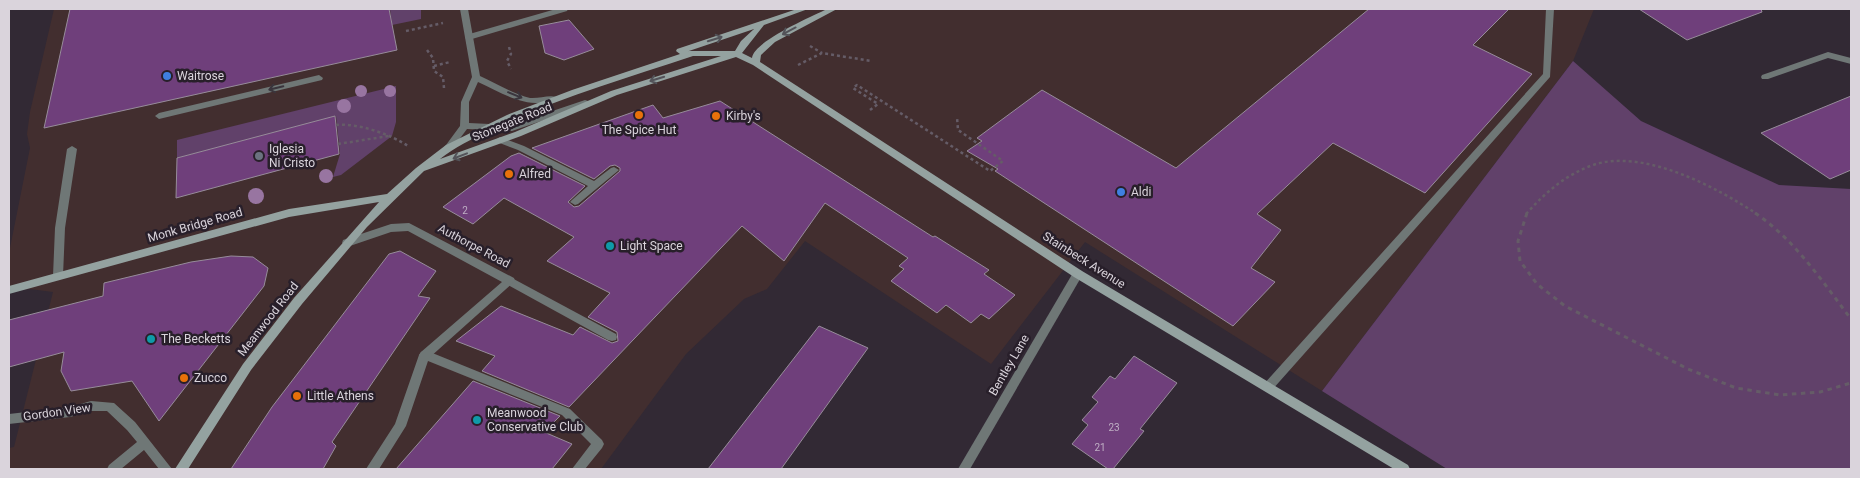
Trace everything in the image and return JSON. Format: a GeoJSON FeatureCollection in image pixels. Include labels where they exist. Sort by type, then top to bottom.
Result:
{"type":"FeatureCollection","features":[{"type":"Feature","properties":{"kind":"street"},"geometry":{"type":"LineString","coordinates":[[464,9],[476,77],[465,102],[466,126]]}},
{"type":"Feature","properties":{"kind":"street"},"geometry":{"type":"LineString","coordinates":[[468,37],[564,9]]}},
{"type":"Feature","properties":{"kind":"street","name":"Stonegate Road"},"geometry":{"type":"LineString","coordinates":[[390,197],[419,170],[450,147],[510,117],[700,43],[764,24],[804,9]]}},
{"type":"Feature","properties":{"kind":"street"},"geometry":{"type":"LineString","coordinates":[[756,63],[757,54],[772,40],[833,9]]}},
{"type":"Feature","properties":{"kind":"street"},"geometry":{"type":"LineString","coordinates":[[1268,387],[1547,75],[1550,9]]}},
{"type":"Feature","properties":{"kind":"street","name":"Stonegate Road"},"geometry":{"type":"LineString","coordinates":[[450,147],[466,126],[512,128],[737,54],[744,43],[764,24]]}},
{"type":"Feature","properties":{"kind":"street","name":"Stonegate Road"},"geometry":{"type":"LineString","coordinates":[[571,94],[692,53],[737,54],[756,63]]}},
{"type":"Feature","properties":{"kind":"street"},"geometry":{"type":"LineString","coordinates":[[1766,77],[1828,55],[1851,61]]}},
{"type":"Feature","properties":{"kind":"street","name":"Stainbeck Avenue"},"geometry":{"type":"LineString","coordinates":[[756,63],[1078,274],[1404,469]]}},
{"type":"Feature","properties":{"kind":"street"},"geometry":{"type":"LineString","coordinates":[[476,77],[513,95],[531,101],[556,100]]}},
{"type":"Feature","properties":{"kind":"street"},"geometry":{"type":"LineString","coordinates":[[159,116],[319,78]]}},
{"type":"Feature","properties":{"kind":"street","name":"Stonegate Road"},"geometry":{"type":"LineString","coordinates":[[419,170],[500,140],[614,93]]}},
{"type":"Feature","properties":{"kind":"street"},"geometry":{"type":"LineString","coordinates":[[500,140],[521,148],[593,186]]}},
{"type":"Feature","properties":{"kind":"street"},"geometry":{"type":"LineString","coordinates":[[58,276],[60,228],[72,149]]}},
{"type":"Feature","properties":{"kind":"street"},"geometry":{"type":"LineString","coordinates":[[575,202],[614,170]]}},
{"type":"Feature","properties":{"kind":"street","name":"Monk Bridge Road"},"geometry":{"type":"LineString","coordinates":[[9,290],[289,213],[390,197]]}},
{"type":"Feature","properties":{"kind":"street","name":"Meanwood Road"},"geometry":{"type":"LineString","coordinates":[[181,469],[247,367],[298,301],[347,243],[390,197]]}},
{"type":"Feature","properties":{"kind":"street","name":"Authorpe Road"},"geometry":{"type":"LineString","coordinates":[[347,243],[391,228],[408,227],[510,281],[425,355]]}},
{"type":"Feature","properties":{"kind":"street","name":"Bentley Lane"},"geometry":{"type":"LineString","coordinates":[[964,469],[1078,274]]}},
{"type":"Feature","properties":{"kind":"street"},"geometry":{"type":"LineString","coordinates":[[510,281],[612,338]]}},
{"type":"Feature","properties":{"kind":"street"},"geometry":{"type":"LineString","coordinates":[[372,469],[400,426],[425,355],[566,412],[598,444],[578,469]]}},
{"type":"Feature","properties":{"kind":"street","name":"Gordon View"},"geometry":{"type":"LineString","coordinates":[[9,418],[70,412],[91,406],[110,406],[131,426],[166,469]]}},
{"type":"Feature","properties":{"kind":"street"},"geometry":{"type":"LineString","coordinates":[[113,469],[144,443]]}},
{"type":"Feature","properties":{"kind":"path"},"geometry":{"type":"LineString","coordinates":[[406,31],[466,18]]}},
{"type":"Feature","properties":{"kind":"path"},"geometry":{"type":"LineString","coordinates":[[427,50],[433,58],[434,70]]}},
{"type":"Feature","properties":{"kind":"path"},"geometry":{"type":"LineString","coordinates":[[797,65],[822,54],[870,61]]}},
{"type":"Feature","properties":{"kind":"path"},"geometry":{"type":"LineString","coordinates":[[870,110],[878,104],[853,88],[857,85],[990,170],[1003,161],[958,130],[957,117]]}},
{"type":"Feature","properties":{"kind":"path"},"geometry":{"type":"LineString","coordinates":[[336,125],[344,124],[392,136],[408,146]]}},
{"type":"Feature","properties":{"kind":"path"},"geometry":{"type":"LineString","coordinates":[[338,144],[392,136]]}},
{"type":"Feature","properties":{"kind":"path"},"geometry":{"type":"LineString","coordinates":[[1851,319],[1798,251],[1774,226],[1726,194],[1671,170],[1623,161],[1594,165],[1562,180],[1542,196],[1526,216],[1518,240],[1520,261],[1537,284],[1565,306],[1688,369],[1736,388],[1780,395],[1820,392],[1851,383]]}},
{"type":"Feature","properties":{"kind":"shaded area"},"geometry":{"type":"Polygon","coordinates":[[[54,9],[1594,9],[1573,61],[1322,391],[1085,242],[991,364],[805,241],[767,289],[744,299],[686,354],[601,469],[9,469],[9,448],[14,447],[53,292],[30,289],[9,291],[9,253],[30,148],[27,134],[30,112],[54,9]]]}},
{"type":"Feature","properties":{"kind":"shaded area"},"geometry":{"type":"Polygon","coordinates":[[[390,9],[421,9],[421,19],[392,25],[390,9]]]}},
{"type":"Feature","properties":{"kind":"shaded area"},"geometry":{"type":"Polygon","coordinates":[[[1573,61],[1641,121],[1779,185],[1851,189],[1851,469],[1447,469],[1322,391],[1573,61]]]}},
{"type":"Feature","properties":{"kind":"shaded area"},"geometry":{"type":"Polygon","coordinates":[[[396,86],[396,122],[392,136],[341,175],[333,177],[340,154],[336,116],[177,158],[177,140],[396,86]]]}},
{"type":"Feature","properties":{"kind":"building","name":"Waitrose"},"geometry":{"type":"Polygon","coordinates":[[[70,9],[389,9],[397,50],[44,128],[70,9]]]}},
{"type":"Feature","properties":{"kind":"building"},"geometry":{"type":"Polygon","coordinates":[[[1369,9],[1509,9],[1473,45],[1532,74],[1425,193],[1333,143],[1257,214],[1281,230],[1251,268],[1275,282],[1233,326],[995,171],[998,169],[967,151],[982,141],[977,138],[1042,90],[1176,168],[1369,9]]]}},
{"type":"Feature","properties":{"kind":"building"},"geometry":{"type":"Polygon","coordinates":[[[1639,9],[1761,9],[1762,12],[1687,40],[1639,9]]]}},
{"type":"Feature","properties":{"kind":"building"},"geometry":{"type":"Polygon","coordinates":[[[569,20],[594,49],[564,60],[545,53],[539,26],[569,20]]]}},
{"type":"Feature","properties":{"kind":"building"},"geometry":{"type":"Polygon","coordinates":[[[1851,96],[1851,170],[1830,179],[1761,133],[1851,96]]]}},
{"type":"Feature","properties":{"kind":"building"},"geometry":{"type":"Polygon","coordinates":[[[720,101],[933,237],[935,236],[989,270],[984,274],[1015,295],[989,319],[981,314],[971,323],[946,305],[937,313],[891,281],[904,269],[899,266],[908,258],[825,203],[784,261],[742,226],[569,407],[482,371],[495,356],[456,341],[501,306],[573,335],[580,327],[612,343],[618,341],[617,332],[588,317],[610,293],[547,261],[574,237],[504,198],[473,224],[443,207],[511,156],[519,153],[585,186],[568,202],[574,207],[579,206],[620,171],[620,168],[615,165],[610,166],[594,179],[532,148],[653,105],[663,118],[720,101]]]}},
{"type":"Feature","properties":{"kind":"building","name":"Iglesia Ni Cristo"},"geometry":{"type":"Polygon","coordinates":[[[335,116],[339,154],[176,198],[177,158],[335,116]]]}},
{"type":"Feature","properties":{"kind":"building"},"geometry":{"type":"Polygon","coordinates":[[[400,251],[436,271],[418,296],[430,298],[332,442],[336,446],[323,469],[231,469],[272,407],[389,254],[400,251]]]}},
{"type":"Feature","properties":{"kind":"building","name":"The Becketts"},"geometry":{"type":"Polygon","coordinates":[[[231,256],[253,257],[268,268],[264,286],[159,421],[132,381],[71,391],[61,371],[64,352],[9,367],[9,320],[103,296],[104,283],[191,262],[231,256]]]}},
{"type":"Feature","properties":{"kind":"building"},"geometry":{"type":"Polygon","coordinates":[[[819,326],[868,348],[781,469],[708,469],[819,326]]]}},
{"type":"Feature","properties":{"kind":"building"},"geometry":{"type":"Polygon","coordinates":[[[1134,356],[1177,383],[1140,429],[1144,431],[1113,469],[1108,469],[1072,444],[1088,425],[1082,420],[1098,402],[1092,397],[1110,376],[1115,379],[1134,356]]]}},
{"type":"Feature","properties":{"kind":"building","name":"Meanwood Conservative Club"},"geometry":{"type":"Polygon","coordinates":[[[473,381],[560,416],[544,432],[572,444],[552,469],[396,469],[473,381]]]}},
{"type":"Feature","properties":{"kind":"place","name":"Waitrose"},"geometry":{"type":"Point","coordinates":[167,76]}},
{"type":"Feature","properties":{"kind":"place","name":"The Spice Hut"},"geometry":{"type":"Point","coordinates":[639,115]}},
{"type":"Feature","properties":{"kind":"place","name":"Kirby's"},"geometry":{"type":"Point","coordinates":[716,116]}},
{"type":"Feature","properties":{"kind":"place","name":"Iglesia Ni Cristo"},"geometry":{"type":"Point","coordinates":[259,156]}},
{"type":"Feature","properties":{"kind":"place","name":"Alfred"},"geometry":{"type":"Point","coordinates":[509,174]}},
{"type":"Feature","properties":{"kind":"place","name":"Aldi"},"geometry":{"type":"Point","coordinates":[1121,192]}},
{"type":"Feature","properties":{"kind":"place","name":"Light Space"},"geometry":{"type":"Point","coordinates":[610,246]}},
{"type":"Feature","properties":{"kind":"place","name":"The Becketts"},"geometry":{"type":"Point","coordinates":[151,339]}},
{"type":"Feature","properties":{"kind":"place","name":"Zucco"},"geometry":{"type":"Point","coordinates":[184,378]}},
{"type":"Feature","properties":{"kind":"place","name":"Little Athens"},"geometry":{"type":"Point","coordinates":[297,396]}},
{"type":"Feature","properties":{"kind":"place","name":"Meanwood Conservative Club"},"geometry":{"type":"Point","coordinates":[477,420]}}]}
